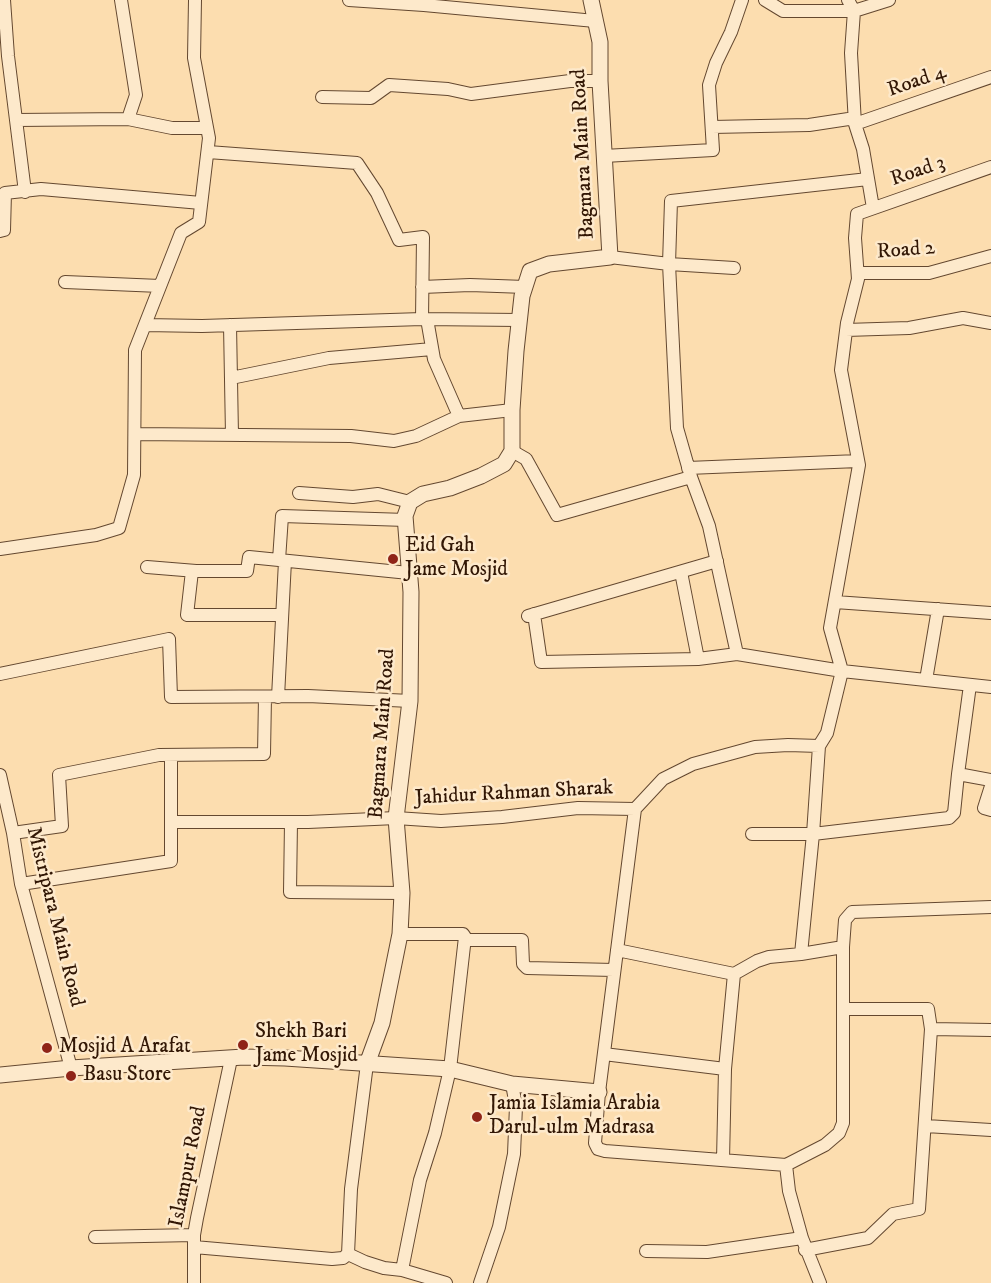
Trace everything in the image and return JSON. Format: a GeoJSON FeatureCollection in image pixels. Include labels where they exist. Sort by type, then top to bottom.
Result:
{"type":"FeatureCollection","features":[{"type":"Feature","properties":{"kind":"street"},"geometry":{"type":"LineString","coordinates":[[4,0],[4,56],[16,120],[25,192]]}},
{"type":"Feature","properties":{"kind":"street"},"geometry":{"type":"LineString","coordinates":[[121,0],[136,95],[128,119]]}},
{"type":"Feature","properties":{"kind":"street"},"geometry":{"type":"LineString","coordinates":[[0,549],[96,535],[119,528],[134,475],[135,351],[181,233],[199,222],[209,138],[194,58],[195,0]]}},
{"type":"Feature","properties":{"kind":"street"},"geometry":{"type":"LineString","coordinates":[[349,0],[595,21]]}},
{"type":"Feature","properties":{"kind":"street","name":"Bagmara Main Road"},"geometry":{"type":"LineString","coordinates":[[512,451],[512,410],[519,320],[530,271],[549,264],[610,257],[600,81],[600,42],[591,0]]}},
{"type":"Feature","properties":{"kind":"street"},"geometry":{"type":"LineString","coordinates":[[604,156],[713,150],[709,85],[742,0]]}},
{"type":"Feature","properties":{"kind":"street"},"geometry":{"type":"LineString","coordinates":[[765,0],[783,11],[851,6],[889,0]]}},
{"type":"Feature","properties":{"kind":"street"},"geometry":{"type":"LineString","coordinates":[[851,6],[850,53],[855,121],[873,208]]}},
{"type":"Feature","properties":{"kind":"street","name":"Road 4"},"geometry":{"type":"LineString","coordinates":[[712,127],[809,125],[855,121],[991,77]]}},
{"type":"Feature","properties":{"kind":"street"},"geometry":{"type":"LineString","coordinates":[[321,97],[371,98],[389,85],[448,89],[471,94],[570,81],[600,81]]}},
{"type":"Feature","properties":{"kind":"street"},"geometry":{"type":"LineString","coordinates":[[16,120],[128,119],[172,128],[207,128]]}},
{"type":"Feature","properties":{"kind":"street"},"geometry":{"type":"LineString","coordinates":[[208,152],[357,163],[377,193],[399,240],[423,237],[422,286],[425,319],[434,359],[459,416]]}},
{"type":"Feature","properties":{"kind":"street","name":"Road 3"},"geometry":{"type":"LineString","coordinates":[[858,273],[855,238],[857,213],[991,167]]}},
{"type":"Feature","properties":{"kind":"street"},"geometry":{"type":"LineString","coordinates":[[737,654],[709,526],[676,428],[669,264],[671,201],[868,179]]}},
{"type":"Feature","properties":{"kind":"street"},"geometry":{"type":"LineString","coordinates":[[0,231],[4,230],[5,193],[41,189],[201,202]]}},
{"type":"Feature","properties":{"kind":"street","name":"Road 2"},"geometry":{"type":"LineString","coordinates":[[858,273],[929,273],[991,256]]}},
{"type":"Feature","properties":{"kind":"street"},"geometry":{"type":"LineString","coordinates":[[610,257],[734,268]]}},
{"type":"Feature","properties":{"kind":"street"},"geometry":{"type":"LineString","coordinates":[[801,954],[819,746],[827,733],[842,671],[830,628],[858,461],[841,370],[846,330],[858,273]]}},
{"type":"Feature","properties":{"kind":"street"},"geometry":{"type":"LineString","coordinates":[[65,282],[160,286]]}},
{"type":"Feature","properties":{"kind":"street"},"geometry":{"type":"LineString","coordinates":[[422,286],[525,287]]}},
{"type":"Feature","properties":{"kind":"street"},"geometry":{"type":"LineString","coordinates":[[846,330],[909,328],[963,318],[991,323]]}},
{"type":"Feature","properties":{"kind":"street"},"geometry":{"type":"LineString","coordinates":[[145,325],[230,325],[425,319],[519,320]]}},
{"type":"Feature","properties":{"kind":"street"},"geometry":{"type":"LineString","coordinates":[[230,325],[232,435]]}},
{"type":"Feature","properties":{"kind":"street"},"geometry":{"type":"LineString","coordinates":[[231,378],[328,358],[432,349]]}},
{"type":"Feature","properties":{"kind":"street"},"geometry":{"type":"LineString","coordinates":[[135,434],[351,436],[394,441],[416,436],[459,416],[512,410]]}},
{"type":"Feature","properties":{"kind":"street"},"geometry":{"type":"LineString","coordinates":[[298,493],[353,496],[378,494],[410,502],[423,494],[450,488],[481,476],[504,464],[512,451],[526,459],[557,514],[690,473],[858,461]]}},
{"type":"Feature","properties":{"kind":"street","name":"Bagmara Main Road"},"geometry":{"type":"LineString","coordinates":[[367,1064],[382,1023],[400,934],[402,893],[396,818],[410,701],[410,573],[406,520],[410,502]]}},
{"type":"Feature","properties":{"kind":"street"},"geometry":{"type":"LineString","coordinates":[[278,697],[282,615],[282,516],[406,520]]}},
{"type":"Feature","properties":{"kind":"street"},"geometry":{"type":"LineString","coordinates":[[147,567],[192,571],[247,571],[249,557],[410,573]]}},
{"type":"Feature","properties":{"kind":"street"},"geometry":{"type":"LineString","coordinates":[[717,561],[531,615],[541,662],[698,659],[737,654],[842,671],[991,687]]}},
{"type":"Feature","properties":{"kind":"street"},"geometry":{"type":"LineString","coordinates":[[192,571],[187,615],[282,615]]}},
{"type":"Feature","properties":{"kind":"street"},"geometry":{"type":"LineString","coordinates":[[681,572],[698,659]]}},
{"type":"Feature","properties":{"kind":"street"},"geometry":{"type":"LineString","coordinates":[[835,602],[991,613]]}},
{"type":"Feature","properties":{"kind":"street"},"geometry":{"type":"LineString","coordinates":[[926,680],[938,609]]}},
{"type":"Feature","properties":{"kind":"street"},"geometry":{"type":"LineString","coordinates":[[0,674],[169,639],[171,697],[308,696],[410,701]]}},
{"type":"Feature","properties":{"kind":"street"},"geometry":{"type":"LineString","coordinates":[[752,834],[813,834],[949,818],[954,813],[970,685]]}},
{"type":"Feature","properties":{"kind":"street"},"geometry":{"type":"LineString","coordinates":[[13,833],[63,826],[59,776],[159,755],[264,754],[265,696]]}},
{"type":"Feature","properties":{"kind":"street","name":"Jahidur Rahman Sharak"},"geometry":{"type":"LineString","coordinates":[[171,822],[291,822],[396,818],[441,821],[578,808],[635,809],[663,779],[693,764],[755,747],[819,746]]}},
{"type":"Feature","properties":{"kind":"street"},"geometry":{"type":"LineString","coordinates":[[21,884],[171,861],[171,755]]}},
{"type":"Feature","properties":{"kind":"street"},"geometry":{"type":"LineString","coordinates":[[958,774],[991,780]]}},
{"type":"Feature","properties":{"kind":"street","name":"Mistripara Main Road"},"geometry":{"type":"LineString","coordinates":[[0,775],[21,884],[71,1068]]}},
{"type":"Feature","properties":{"kind":"street"},"geometry":{"type":"LineString","coordinates":[[991,786],[984,808],[991,810]]}},
{"type":"Feature","properties":{"kind":"street"},"geometry":{"type":"LineString","coordinates":[[635,809],[599,1092],[595,1143],[598,1149],[786,1165],[825,1145],[839,1133],[843,1123],[845,920],[852,912],[991,907]]}},
{"type":"Feature","properties":{"kind":"street"},"geometry":{"type":"LineString","coordinates":[[291,822],[290,892],[402,893]]}},
{"type":"Feature","properties":{"kind":"street"},"geometry":{"type":"LineString","coordinates":[[400,934],[463,934],[465,940],[450,1069],[435,1133],[420,1180],[402,1270]]}},
{"type":"Feature","properties":{"kind":"street"},"geometry":{"type":"LineString","coordinates":[[465,940],[522,940],[523,964],[527,968],[614,970]]}},
{"type":"Feature","properties":{"kind":"street"},"geometry":{"type":"LineString","coordinates":[[617,950],[734,974],[769,957],[843,947]]}},
{"type":"Feature","properties":{"kind":"street"},"geometry":{"type":"LineString","coordinates":[[723,1160],[725,1069],[734,974]]}},
{"type":"Feature","properties":{"kind":"street"},"geometry":{"type":"LineString","coordinates":[[646,1251],[707,1252],[868,1238],[893,1214],[919,1209],[931,1029],[928,1009],[843,1009]]}},
{"type":"Feature","properties":{"kind":"street"},"geometry":{"type":"LineString","coordinates":[[931,1029],[991,1030]]}},
{"type":"Feature","properties":{"kind":"street"},"geometry":{"type":"LineString","coordinates":[[604,1054],[725,1069]]}},
{"type":"Feature","properties":{"kind":"street"},"geometry":{"type":"LineString","coordinates":[[0,1075],[71,1068],[285,1058],[450,1069],[512,1084],[599,1092]]}},
{"type":"Feature","properties":{"kind":"street","name":"Islampur Road"},"geometry":{"type":"LineString","coordinates":[[194,1283],[194,1234],[231,1059]]}},
{"type":"Feature","properties":{"kind":"street"},"geometry":{"type":"LineString","coordinates":[[194,1248],[332,1259],[343,1258],[348,1254],[351,1189],[367,1064]]}},
{"type":"Feature","properties":{"kind":"street"},"geometry":{"type":"LineString","coordinates":[[480,1283],[499,1227],[514,1154],[516,1106],[512,1084]]}},
{"type":"Feature","properties":{"kind":"street"},"geometry":{"type":"LineString","coordinates":[[926,1126],[991,1130]]}},
{"type":"Feature","properties":{"kind":"street"},"geometry":{"type":"LineString","coordinates":[[786,1165],[789,1191],[804,1244],[820,1283]]}},
{"type":"Feature","properties":{"kind":"street"},"geometry":{"type":"LineString","coordinates":[[95,1237],[194,1234]]}},
{"type":"Feature","properties":{"kind":"street"},"geometry":{"type":"LineString","coordinates":[[348,1254],[365,1262],[446,1283]]}},
{"type":"Feature","properties":{"kind":"place","name":"Eid Gah Jame Mosjid"},"geometry":{"type":"Point","coordinates":[393,559]}},
{"type":"Feature","properties":{"kind":"place","name":"Shekh Bari Jame Mosjid"},"geometry":{"type":"Point","coordinates":[243,1045]}},
{"type":"Feature","properties":{"kind":"place","name":"Mosjid A Arafat"},"geometry":{"type":"Point","coordinates":[47,1048]}},
{"type":"Feature","properties":{"kind":"place","name":"Basu Store"},"geometry":{"type":"Point","coordinates":[71,1076]}},
{"type":"Feature","properties":{"kind":"place","name":"Jamia Islamia Arabia Darul-ulm Madrasa"},"geometry":{"type":"Point","coordinates":[477,1117]}}]}
